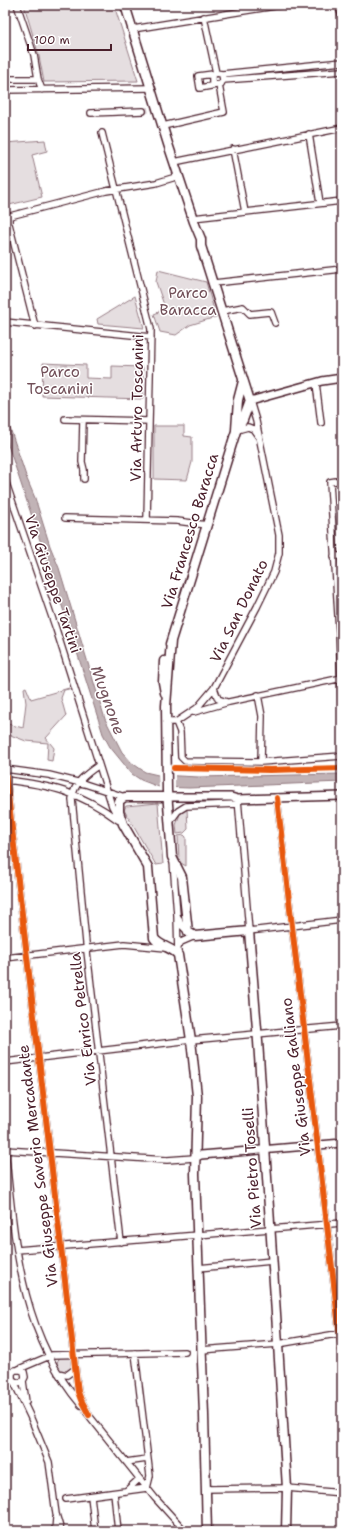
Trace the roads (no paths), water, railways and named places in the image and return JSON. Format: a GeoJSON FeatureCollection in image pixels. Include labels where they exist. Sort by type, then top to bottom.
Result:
{"type":"FeatureCollection","features":[{"type":"Feature","properties":{"kind":"main road","name":"Via Francesco Baracca"},"geometry":{"type":"LineString","coordinates":[[125,5],[151,88],[154,108],[163,126],[193,220],[201,239],[201,246],[214,284],[243,384],[244,398],[250,401],[243,420],[236,431],[171,640],[166,722],[167,794],[172,857]]}},
{"type":"Feature","properties":{"kind":"main road","name":"Via Francesco Baracca"},"geometry":{"type":"LineString","coordinates":[[236,431],[236,414],[243,384]]}},
{"type":"Feature","properties":{"kind":"main road"},"geometry":{"type":"LineString","coordinates":[[167,794],[125,797],[122,798],[118,804],[123,824],[148,867],[154,938],[158,943],[174,951],[178,951],[191,1040],[196,1096],[197,1129],[194,1158],[207,1531]]}},
{"type":"Feature","properties":{"kind":"main road"},"geometry":{"type":"LineString","coordinates":[[172,857],[182,877],[191,934],[249,931]]}},
{"type":"Feature","properties":{"kind":"main road","name":"Via Pietro Toselli"},"geometry":{"type":"LineString","coordinates":[[249,931],[271,1229],[287,1488],[286,1531]]}},
{"type":"Feature","properties":{"kind":"street"},"geometry":{"type":"LineString","coordinates":[[17,5],[34,54],[38,79],[42,90]]}},
{"type":"Feature","properties":{"kind":"street"},"geometry":{"type":"LineString","coordinates":[[133,29],[260,7],[281,5]]}},
{"type":"Feature","properties":{"kind":"street"},"geometry":{"type":"LineString","coordinates":[[339,5],[342,14]]}},
{"type":"Feature","properties":{"kind":"street"},"geometry":{"type":"LineString","coordinates":[[163,126],[224,112],[204,17]]}},
{"type":"Feature","properties":{"kind":"street"},"geometry":{"type":"LineString","coordinates":[[342,62],[198,76],[200,88],[219,84],[342,71]]}},
{"type":"Feature","properties":{"kind":"street"},"geometry":{"type":"LineString","coordinates":[[217,74],[211,80],[219,84]]}},
{"type":"Feature","properties":{"kind":"street"},"geometry":{"type":"LineString","coordinates":[[5,86],[7,79],[38,79]]}},
{"type":"Feature","properties":{"kind":"street"},"geometry":{"type":"LineString","coordinates":[[5,90],[151,88]]}},
{"type":"Feature","properties":{"kind":"street"},"geometry":{"type":"LineString","coordinates":[[91,113],[144,111]]}},
{"type":"Feature","properties":{"kind":"street"},"geometry":{"type":"LineString","coordinates":[[174,162],[342,128]]}},
{"type":"Feature","properties":{"kind":"street","name":"Via Arturo Toscanini"},"geometry":{"type":"LineString","coordinates":[[102,133],[150,326],[147,520]]}},
{"type":"Feature","properties":{"kind":"street"},"geometry":{"type":"LineString","coordinates":[[309,134],[320,203]]}},
{"type":"Feature","properties":{"kind":"street"},"geometry":{"type":"LineString","coordinates":[[233,150],[245,212]]}},
{"type":"Feature","properties":{"kind":"street"},"geometry":{"type":"LineString","coordinates":[[35,326],[9,224],[9,218],[15,214],[116,189],[156,183],[179,176]]}},
{"type":"Feature","properties":{"kind":"street"},"geometry":{"type":"LineString","coordinates":[[193,220],[245,212],[342,201]]}},
{"type":"Feature","properties":{"kind":"street"},"geometry":{"type":"LineString","coordinates":[[214,284],[342,269]]}},
{"type":"Feature","properties":{"kind":"street"},"geometry":{"type":"LineString","coordinates":[[222,311],[241,307],[245,308],[250,314],[271,312],[275,323]]}},
{"type":"Feature","properties":{"kind":"street"},"geometry":{"type":"LineString","coordinates":[[5,322],[151,337]]}},
{"type":"Feature","properties":{"kind":"street"},"geometry":{"type":"LineString","coordinates":[[250,401],[316,383],[342,378]]}},
{"type":"Feature","properties":{"kind":"street"},"geometry":{"type":"LineString","coordinates":[[316,383],[322,423]]}},
{"type":"Feature","properties":{"kind":"street","name":"Via Francesco Baracca"},"geometry":{"type":"LineString","coordinates":[[250,401],[258,436]]}},
{"type":"Feature","properties":{"kind":"street"},"geometry":{"type":"LineString","coordinates":[[65,419],[149,421]]}},
{"type":"Feature","properties":{"kind":"street"},"geometry":{"type":"LineString","coordinates":[[83,420],[82,462],[84,479]]}},
{"type":"Feature","properties":{"kind":"street"},"geometry":{"type":"LineString","coordinates":[[236,431],[248,427],[258,436]]}},
{"type":"Feature","properties":{"kind":"street","name":"Via San Donato"},"geometry":{"type":"LineString","coordinates":[[166,722],[176,722],[190,714],[202,703],[214,688],[274,572],[279,553],[279,535],[258,436]]}},
{"type":"Feature","properties":{"kind":"street","name":"Via Giuseppe Tartini"},"geometry":{"type":"LineString","coordinates":[[5,480],[56,629],[114,810],[123,824]]}},
{"type":"Feature","properties":{"kind":"street"},"geometry":{"type":"LineString","coordinates":[[342,480],[330,482],[334,556],[341,632],[342,703]]}},
{"type":"Feature","properties":{"kind":"street"},"geometry":{"type":"LineString","coordinates":[[65,518],[177,521],[207,525]]}},
{"type":"Feature","properties":{"kind":"street"},"geometry":{"type":"LineString","coordinates":[[334,556],[342,556]]}},
{"type":"Feature","properties":{"kind":"street"},"geometry":{"type":"LineString","coordinates":[[190,714],[258,695],[342,678]]}},
{"type":"Feature","properties":{"kind":"street"},"geometry":{"type":"LineString","coordinates":[[214,688],[218,698],[221,701],[229,702]]}},
{"type":"Feature","properties":{"kind":"street"},"geometry":{"type":"LineString","coordinates":[[258,695],[262,713],[261,762]]}},
{"type":"Feature","properties":{"kind":"street"},"geometry":{"type":"LineString","coordinates":[[176,722],[180,732],[181,757],[184,761],[261,762],[342,756]]}},
{"type":"Feature","properties":{"kind":"street"},"geometry":{"type":"LineString","coordinates":[[73,794],[78,782],[99,765]]}},
{"type":"Feature","properties":{"kind":"street"},"geometry":{"type":"LineString","coordinates":[[5,769],[49,775],[78,782],[125,797]]}},
{"type":"Feature","properties":{"kind":"street","name":"Via Giuseppe Saverio Mercadante"},"geometry":{"type":"LineString","coordinates":[[5,769],[78,1394],[89,1415]]}},
{"type":"Feature","properties":{"kind":"street"},"geometry":{"type":"LineString","coordinates":[[6,780],[46,786],[73,794],[88,800],[123,824]]}},
{"type":"Feature","properties":{"kind":"street","name":"Via Enrico Petrella"},"geometry":{"type":"LineString","coordinates":[[73,794],[72,799],[87,948],[121,1242]]}},
{"type":"Feature","properties":{"kind":"street"},"geometry":{"type":"LineString","coordinates":[[167,794],[231,797],[238,802]]}},
{"type":"Feature","properties":{"kind":"street"},"geometry":{"type":"LineString","coordinates":[[170,823],[178,811],[186,806],[277,798],[342,796]]}},
{"type":"Feature","properties":{"kind":"street","name":"Via Giuseppe Galliano"},"geometry":{"type":"LineString","coordinates":[[277,798],[317,1144],[341,1333],[342,1353]]}},
{"type":"Feature","properties":{"kind":"street","name":"Via Pietro Toselli"},"geometry":{"type":"LineString","coordinates":[[238,802],[249,931]]}},
{"type":"Feature","properties":{"kind":"street"},"geometry":{"type":"LineString","coordinates":[[172,857],[177,915],[178,951]]}},
{"type":"Feature","properties":{"kind":"street"},"geometry":{"type":"LineString","coordinates":[[177,915],[181,925],[191,934],[181,942],[178,951]]}},
{"type":"Feature","properties":{"kind":"street"},"geometry":{"type":"LineString","coordinates":[[249,931],[342,920]]}},
{"type":"Feature","properties":{"kind":"street"},"geometry":{"type":"LineString","coordinates":[[5,958],[124,944],[168,948]]}},
{"type":"Feature","properties":{"kind":"street"},"geometry":{"type":"LineString","coordinates":[[5,1062],[191,1040],[342,1026]]}},
{"type":"Feature","properties":{"kind":"street"},"geometry":{"type":"LineString","coordinates":[[185,1531],[139,1479],[74,1398],[48,1356],[33,1321],[21,1277],[5,1149],[166,1160],[194,1158],[201,1155],[342,1143]]}},
{"type":"Feature","properties":{"kind":"street"},"geometry":{"type":"LineString","coordinates":[[17,1250],[342,1223]]}},
{"type":"Feature","properties":{"kind":"street"},"geometry":{"type":"LineString","coordinates":[[198,1268],[272,1261]]}},
{"type":"Feature","properties":{"kind":"street"},"geometry":{"type":"LineString","coordinates":[[201,1350],[278,1344],[341,1333]]}},
{"type":"Feature","properties":{"kind":"street"},"geometry":{"type":"LineString","coordinates":[[61,1531],[56,1514],[49,1462],[13,1380],[12,1374],[15,1370],[48,1356],[74,1354],[185,1352]]}},
{"type":"Feature","properties":{"kind":"street"},"geometry":{"type":"LineString","coordinates":[[135,1353],[150,1476],[147,1488]]}},
{"type":"Feature","properties":{"kind":"street"},"geometry":{"type":"LineString","coordinates":[[30,1416],[23,1381],[31,1364]]}},
{"type":"Feature","properties":{"kind":"street"},"geometry":{"type":"LineString","coordinates":[[19,1369],[25,1374]]}},
{"type":"Feature","properties":{"kind":"street"},"geometry":{"type":"LineString","coordinates":[[58,1373],[66,1375],[75,1369]]}},
{"type":"Feature","properties":{"kind":"street"},"geometry":{"type":"LineString","coordinates":[[13,1380],[18,1383],[23,1381]]}},
{"type":"Feature","properties":{"kind":"street"},"geometry":{"type":"LineString","coordinates":[[126,1462],[147,1459]]}},
{"type":"Feature","properties":{"kind":"street"},"geometry":{"type":"LineString","coordinates":[[126,1491],[139,1479]]}},
{"type":"Feature","properties":{"kind":"street"},"geometry":{"type":"LineString","coordinates":[[66,1499],[147,1488]]}},
{"type":"Feature","properties":{"kind":"street"},"geometry":{"type":"LineString","coordinates":[[206,1488],[287,1488],[342,1493]]}},
{"type":"Feature","properties":{"kind":"street"},"geometry":{"type":"LineString","coordinates":[[114,1493],[118,1531]]}},
{"type":"Feature","properties":{"kind":"street"},"geometry":{"type":"LineString","coordinates":[[91,1496],[95,1531]]}},
{"type":"Feature","properties":{"kind":"street"},"geometry":{"type":"LineString","coordinates":[[55,1531],[56,1514]]}},
{"type":"Feature","properties":{"kind":"tunnel"},"geometry":{"type":"LineString","coordinates":[[143,111],[152,109]]}},
{"type":"Feature","properties":{"kind":"park label","name":"Parco Baracca"},"geometry":{"type":"Point","coordinates":[188,302]}},
{"type":"Feature","properties":{"kind":"park label","name":"Parco Toscanini"},"geometry":{"type":"Point","coordinates":[60,380]}},
{"type":"Feature","properties":{"kind":"water label","name":"Mugnone"},"geometry":{"type":"Point","coordinates":[108,700]}}]}
